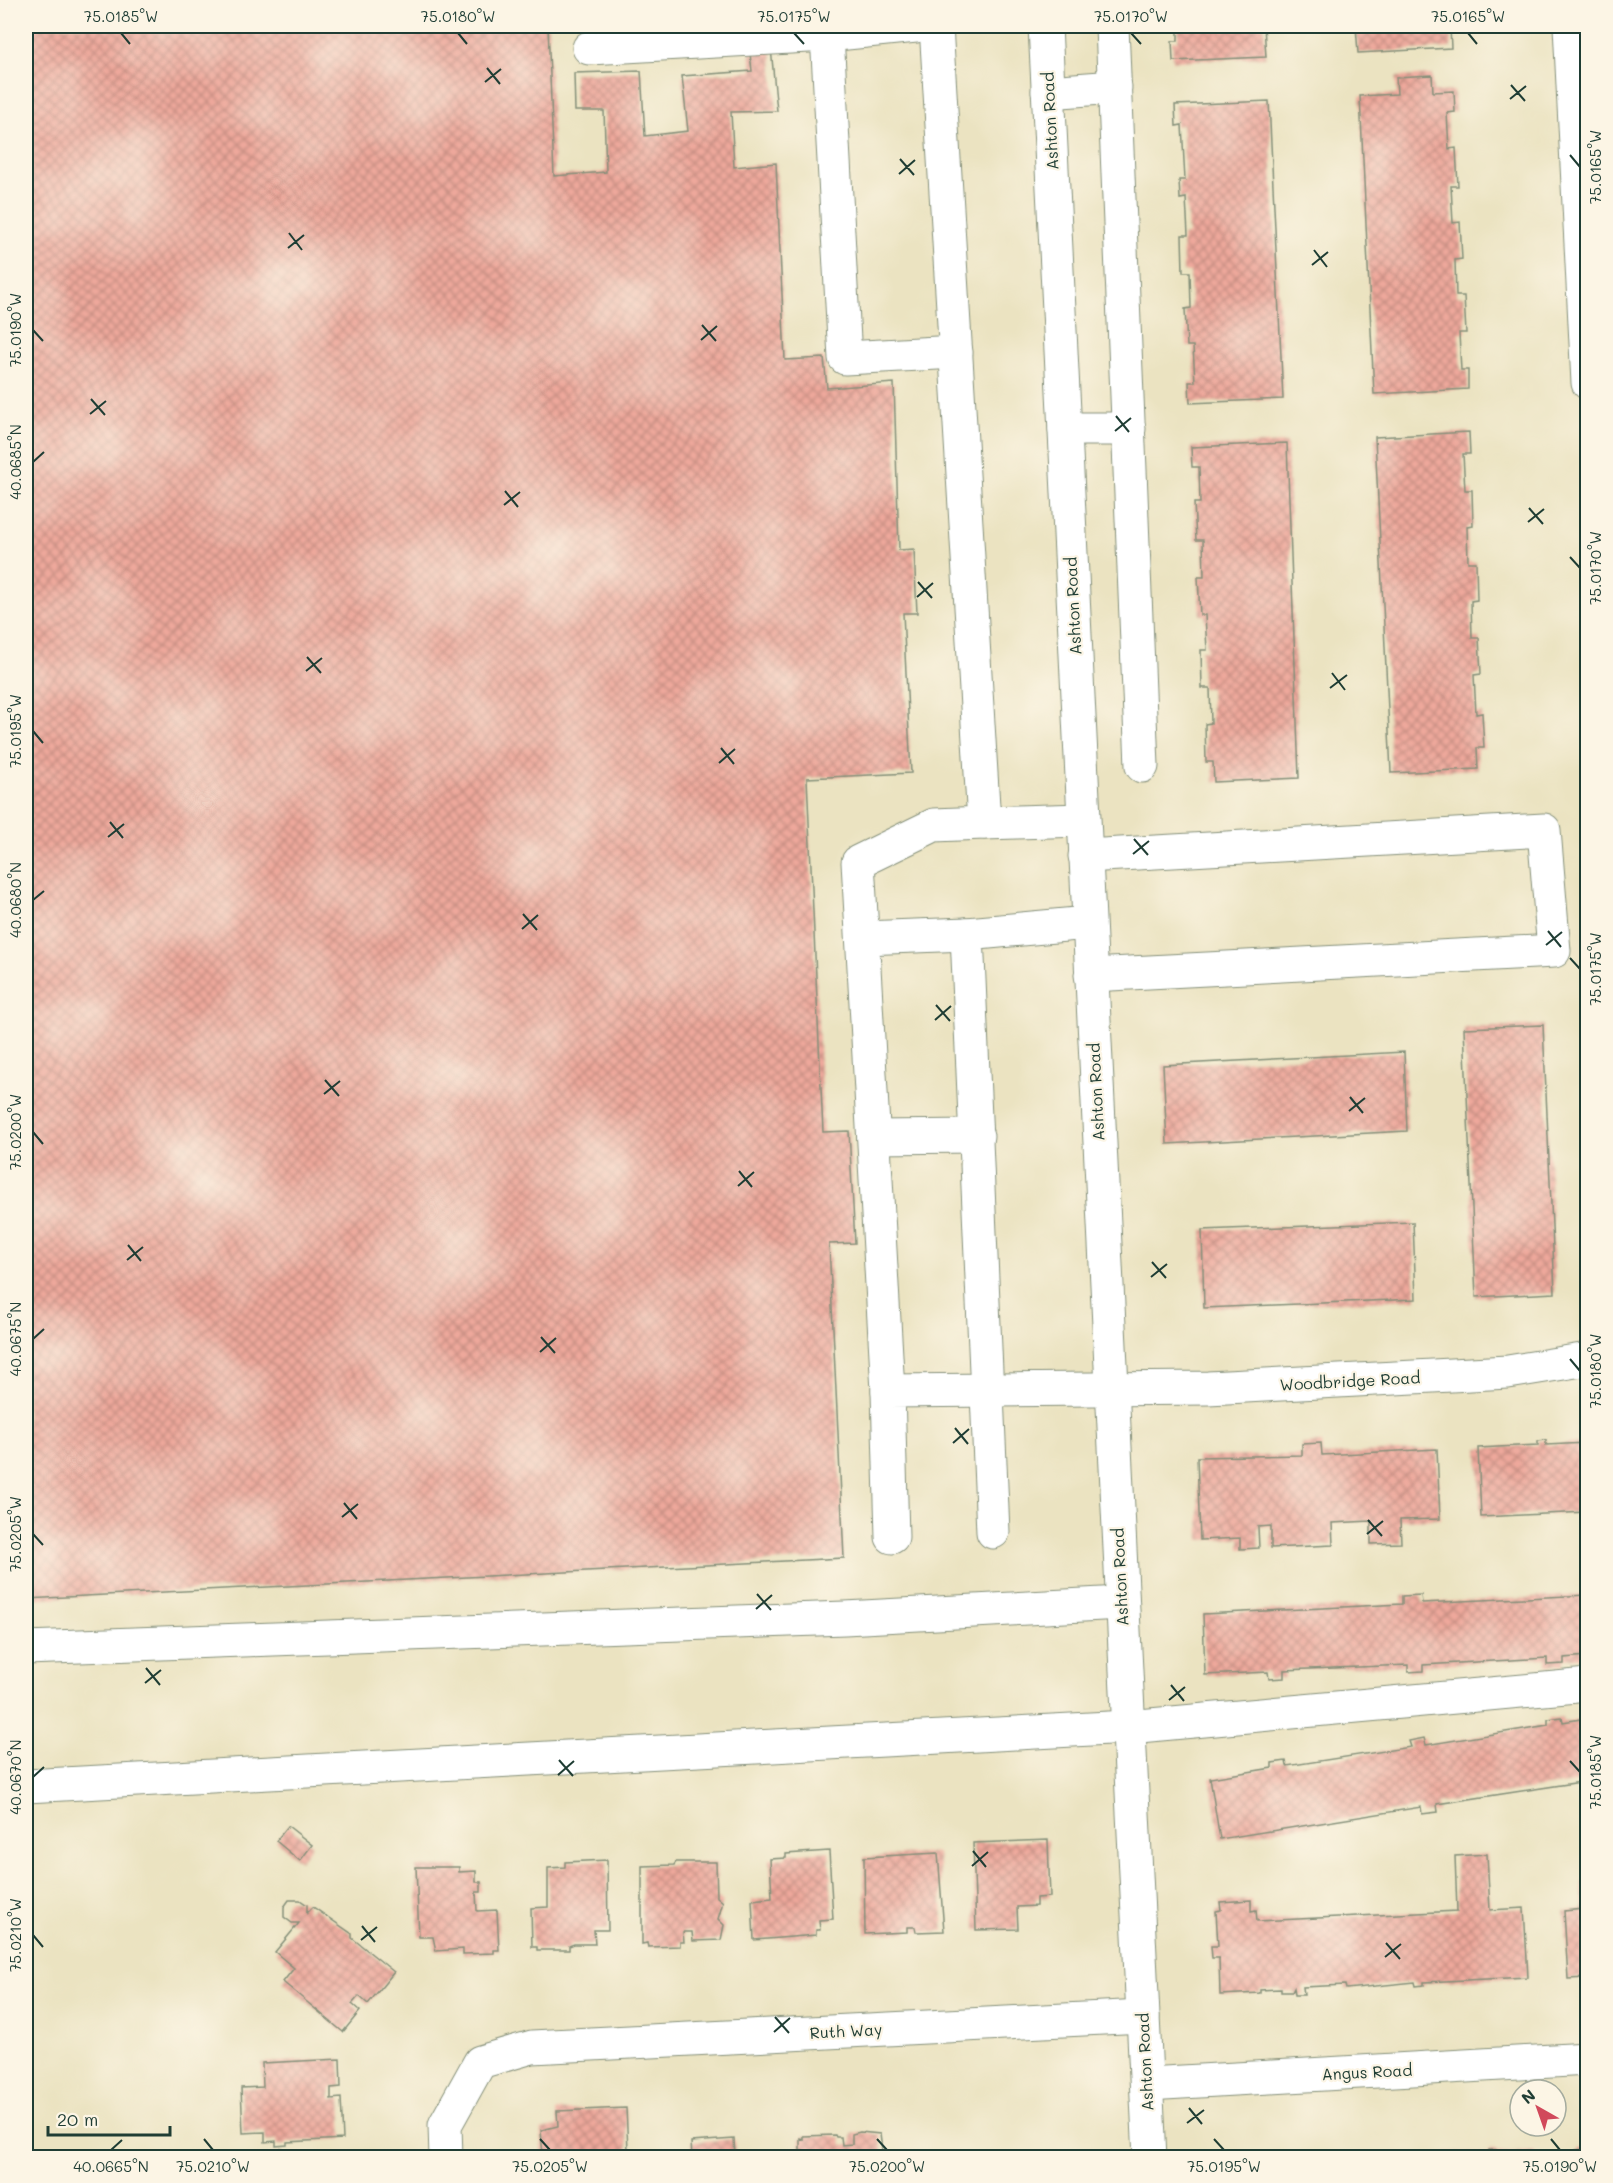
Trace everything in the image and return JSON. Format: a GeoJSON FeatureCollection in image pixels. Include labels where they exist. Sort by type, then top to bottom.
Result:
{"type":"FeatureCollection","features":[{"type":"Feature","properties":{"kind":"street"},"geometry":{"type":"LineString","coordinates":[[589,48],[827,34],[902,26]]}},
{"type":"Feature","properties":{"kind":"street"},"geometry":{"type":"LineString","coordinates":[[936,26],[984,823]]}},
{"type":"Feature","properties":{"kind":"street","name":"Ashton Road"},"geometry":{"type":"LineString","coordinates":[[1045,26],[1150,2157]]}},
{"type":"Feature","properties":{"kind":"street"},"geometry":{"type":"LineString","coordinates":[[1112,26],[1142,766]]}},
{"type":"Feature","properties":{"kind":"street"},"geometry":{"type":"LineString","coordinates":[[1570,26],[1587,383]]}},
{"type":"Feature","properties":{"kind":"street"},"geometry":{"type":"LineString","coordinates":[[827,34],[845,358],[956,352]]}},
{"type":"Feature","properties":{"kind":"street"},"geometry":{"type":"LineString","coordinates":[[1048,92],[1115,87]]}},
{"type":"Feature","properties":{"kind":"street"},"geometry":{"type":"LineString","coordinates":[[1065,429],[1129,429]]}},
{"type":"Feature","properties":{"kind":"street"},"geometry":{"type":"LineString","coordinates":[[892,1537],[888,1391],[858,862],[934,825],[1083,820]]}},
{"type":"Feature","properties":{"kind":"street"},"geometry":{"type":"LineString","coordinates":[[1085,856],[1544,830],[1554,951],[1091,975]]}},
{"type":"Feature","properties":{"kind":"street"},"geometry":{"type":"LineString","coordinates":[[863,938],[967,934],[1088,923]]}},
{"type":"Feature","properties":{"kind":"street"},"geometry":{"type":"LineString","coordinates":[[967,934],[989,1390],[993,1532]]}},
{"type":"Feature","properties":{"kind":"street"},"geometry":{"type":"LineString","coordinates":[[874,1137],[977,1136]]}},
{"type":"Feature","properties":{"kind":"street","name":"Woodbridge Road"},"geometry":{"type":"LineString","coordinates":[[888,1391],[1111,1390],[1485,1374],[1587,1359]]}},
{"type":"Feature","properties":{"kind":"street"},"geometry":{"type":"LineString","coordinates":[[26,1648],[845,1618],[1121,1603]]}},
{"type":"Feature","properties":{"kind":"street"},"geometry":{"type":"LineString","coordinates":[[26,1786],[1128,1727],[1587,1684]]}},
{"type":"Feature","properties":{"kind":"street","name":"Ruth Way"},"geometry":{"type":"LineString","coordinates":[[446,2157],[445,2125],[480,2062],[532,2047],[1143,2016]]}},
{"type":"Feature","properties":{"kind":"street","name":"Angus Road"},"geometry":{"type":"LineString","coordinates":[[1147,2084],[1587,2059]]}},
{"type":"Feature","properties":{"kind":"building"},"geometry":{"type":"Polygon","coordinates":[[[26,26],[548,26],[554,176],[606,172],[604,111],[575,111],[574,73],[641,71],[645,136],[688,131],[682,76],[752,71],[750,53],[771,48],[777,111],[731,112],[734,167],[776,163],[785,360],[824,358],[827,388],[894,383],[899,550],[914,549],[917,613],[903,613],[911,773],[807,778],[823,1132],[849,1131],[855,1243],[829,1244],[844,1558],[26,1599],[26,26]]]}},
{"type":"Feature","properties":{"kind":"building"},"geometry":{"type":"Polygon","coordinates":[[[1178,26],[1264,26],[1266,57],[1173,61],[1172,41],[1178,41],[1178,26]]]}},
{"type":"Feature","properties":{"kind":"building"},"geometry":{"type":"Polygon","coordinates":[[[1356,26],[1450,27],[1451,48],[1358,53],[1356,26]]]}},
{"type":"Feature","properties":{"kind":"building"},"geometry":{"type":"Polygon","coordinates":[[[1432,75],[1433,92],[1454,91],[1455,112],[1447,113],[1449,149],[1456,148],[1458,186],[1451,186],[1453,223],[1460,222],[1462,259],[1455,260],[1456,296],[1464,296],[1466,333],[1459,333],[1461,370],[1468,370],[1468,389],[1374,394],[1360,96],[1397,94],[1396,77],[1432,75]]]}},
{"type":"Feature","properties":{"kind":"building"},"geometry":{"type":"Polygon","coordinates":[[[1269,101],[1283,399],[1190,403],[1189,382],[1195,382],[1193,346],[1187,346],[1185,309],[1191,308],[1190,272],[1183,272],[1182,235],[1188,235],[1186,198],[1180,199],[1179,180],[1185,180],[1182,125],[1176,126],[1175,105],[1269,101]]]}},
{"type":"Feature","properties":{"kind":"building"},"geometry":{"type":"Polygon","coordinates":[[[1469,432],[1470,454],[1463,454],[1465,490],[1472,490],[1473,526],[1467,527],[1468,562],[1476,562],[1477,600],[1471,601],[1472,638],[1479,638],[1481,674],[1474,675],[1476,714],[1482,713],[1484,748],[1477,748],[1478,769],[1391,773],[1375,437],[1469,432]]]}},
{"type":"Feature","properties":{"kind":"building"},"geometry":{"type":"Polygon","coordinates":[[[1287,443],[1299,778],[1214,782],[1213,762],[1206,762],[1205,724],[1211,723],[1210,688],[1202,688],[1201,650],[1207,650],[1205,615],[1200,615],[1198,577],[1204,577],[1203,540],[1196,540],[1194,503],[1200,503],[1199,467],[1192,467],[1191,447],[1287,443]]]}},
{"type":"Feature","properties":{"kind":"building"},"geometry":{"type":"Polygon","coordinates":[[[1543,1025],[1555,1293],[1476,1297],[1464,1028],[1543,1025]]]}},
{"type":"Feature","properties":{"kind":"building"},"geometry":{"type":"Polygon","coordinates":[[[1404,1052],[1407,1131],[1167,1144],[1163,1065],[1404,1052]]]}},
{"type":"Feature","properties":{"kind":"building"},"geometry":{"type":"Polygon","coordinates":[[[1413,1222],[1416,1299],[1204,1308],[1202,1230],[1413,1222]]]}},
{"type":"Feature","properties":{"kind":"building"},"geometry":{"type":"Polygon","coordinates":[[[1546,1440],[1546,1445],[1587,1443],[1587,1512],[1481,1517],[1478,1448],[1538,1445],[1538,1441],[1546,1440]]]}},
{"type":"Feature","properties":{"kind":"building"},"geometry":{"type":"Polygon","coordinates":[[[1321,1443],[1322,1455],[1437,1449],[1440,1519],[1400,1520],[1401,1543],[1371,1544],[1371,1521],[1332,1523],[1333,1545],[1271,1548],[1271,1526],[1258,1527],[1259,1548],[1240,1549],[1240,1538],[1200,1540],[1197,1457],[1302,1455],[1302,1444],[1321,1443]]]}},
{"type":"Feature","properties":{"kind":"building"},"geometry":{"type":"Polygon","coordinates":[[[1421,1595],[1422,1603],[1587,1595],[1587,1656],[1564,1658],[1564,1664],[1547,1665],[1547,1658],[1423,1665],[1423,1671],[1408,1672],[1408,1665],[1284,1670],[1284,1678],[1269,1679],[1268,1672],[1205,1675],[1203,1614],[1402,1604],[1402,1596],[1421,1595]]]}},
{"type":"Feature","properties":{"kind":"building"},"geometry":{"type":"Polygon","coordinates":[[[1562,1717],[1563,1722],[1587,1718],[1587,1781],[1437,1804],[1438,1812],[1422,1814],[1421,1807],[1220,1839],[1210,1778],[1272,1768],[1272,1763],[1286,1761],[1287,1766],[1411,1747],[1409,1741],[1424,1738],[1426,1745],[1548,1725],[1548,1719],[1562,1717]]]}},
{"type":"Feature","properties":{"kind":"building"},"geometry":{"type":"Polygon","coordinates":[[[288,1826],[312,1845],[300,1861],[276,1841],[288,1826]]]}},
{"type":"Feature","properties":{"kind":"building"},"geometry":{"type":"Polygon","coordinates":[[[1048,1840],[1050,1897],[1036,1898],[1036,1906],[1017,1907],[1018,1929],[976,1930],[973,1843],[1048,1840]]]}},
{"type":"Feature","properties":{"kind":"building"},"geometry":{"type":"Polygon","coordinates":[[[829,1851],[833,1919],[819,1920],[820,1930],[816,1930],[816,1935],[754,1940],[752,1900],[772,1898],[770,1859],[786,1858],[786,1854],[829,1851]]]}},
{"type":"Feature","properties":{"kind":"building"},"geometry":{"type":"Polygon","coordinates":[[[938,1853],[944,1931],[916,1932],[915,1927],[907,1927],[907,1932],[865,1934],[864,1857],[938,1853]]]}},
{"type":"Feature","properties":{"kind":"building"},"geometry":{"type":"Polygon","coordinates":[[[1487,1854],[1490,1910],[1524,1908],[1528,1977],[1424,1982],[1424,1985],[1416,1986],[1415,1982],[1346,1989],[1345,1985],[1303,1987],[1304,1995],[1295,1995],[1294,1988],[1292,1992],[1281,1992],[1281,1989],[1260,1990],[1260,1993],[1220,1995],[1219,1958],[1212,1958],[1211,1946],[1218,1946],[1216,1911],[1221,1910],[1220,1902],[1251,1900],[1251,1911],[1256,1910],[1257,1921],[1457,1911],[1455,1856],[1487,1854]]]}},
{"type":"Feature","properties":{"kind":"building"},"geometry":{"type":"Polygon","coordinates":[[[607,1860],[608,1930],[594,1930],[595,1944],[574,1944],[569,1946],[569,1950],[537,1950],[537,1947],[532,1947],[531,1908],[548,1907],[548,1868],[565,1867],[565,1862],[607,1860]]]}},
{"type":"Feature","properties":{"kind":"building"},"geometry":{"type":"Polygon","coordinates":[[[676,1862],[716,1862],[717,1897],[723,1902],[718,1919],[724,1925],[721,1940],[693,1941],[692,1932],[683,1932],[684,1942],[680,1942],[680,1946],[648,1947],[647,1943],[642,1944],[642,1866],[674,1865],[676,1862]]]}},
{"type":"Feature","properties":{"kind":"building"},"geometry":{"type":"Polygon","coordinates":[[[416,1867],[459,1867],[459,1872],[476,1871],[476,1882],[481,1882],[481,1892],[476,1892],[477,1911],[497,1910],[499,1950],[494,1950],[494,1953],[463,1954],[463,1949],[436,1951],[433,1937],[419,1937],[416,1867]]]}},
{"type":"Feature","properties":{"kind":"building"},"geometry":{"type":"Polygon","coordinates":[[[1582,1883],[1587,1883],[1587,1978],[1568,1979],[1564,1911],[1583,1909],[1582,1883]]]}},
{"type":"Feature","properties":{"kind":"building"},"geometry":{"type":"Polygon","coordinates":[[[289,1900],[300,1900],[307,1905],[307,1913],[313,1907],[352,1934],[352,1938],[394,1972],[368,2004],[359,1996],[352,2004],[360,2011],[343,2032],[283,1982],[294,1968],[275,1952],[299,1923],[292,1923],[284,1917],[284,1907],[289,1900]]]}},
{"type":"Feature","properties":{"kind":"building"},"geometry":{"type":"Polygon","coordinates":[[[340,2059],[341,2087],[331,2088],[331,2099],[341,2098],[343,2139],[287,2142],[287,2145],[276,2146],[276,2141],[265,2142],[265,2132],[243,2133],[241,2088],[263,2087],[262,2063],[340,2059]]]}},
{"type":"Feature","properties":{"kind":"building"},"geometry":{"type":"Polygon","coordinates":[[[626,2108],[628,2150],[623,2150],[624,2157],[543,2157],[541,2130],[558,2126],[557,2111],[626,2108]]]}},
{"type":"Feature","properties":{"kind":"building"},"geometry":{"type":"Polygon","coordinates":[[[860,2132],[880,2134],[882,2150],[879,2157],[804,2157],[804,2151],[800,2150],[800,2138],[803,2139],[803,2136],[835,2135],[841,2137],[842,2145],[852,2144],[852,2134],[860,2132]]]}},
{"type":"Feature","properties":{"kind":"building"},"geometry":{"type":"Polygon","coordinates":[[[734,2139],[735,2157],[692,2157],[691,2142],[734,2139]]]}},
{"type":"Feature","properties":{"kind":"building"},"geometry":{"type":"Polygon","coordinates":[[[1587,2149],[1587,2157],[1576,2157],[1576,2150],[1587,2149]]]}},
{"type":"Feature","properties":{"kind":"building"},"geometry":{"type":"Polygon","coordinates":[[[1489,2150],[1496,2150],[1496,2153],[1535,2152],[1535,2157],[1436,2157],[1436,2153],[1489,2154],[1489,2150]]]}}]}
